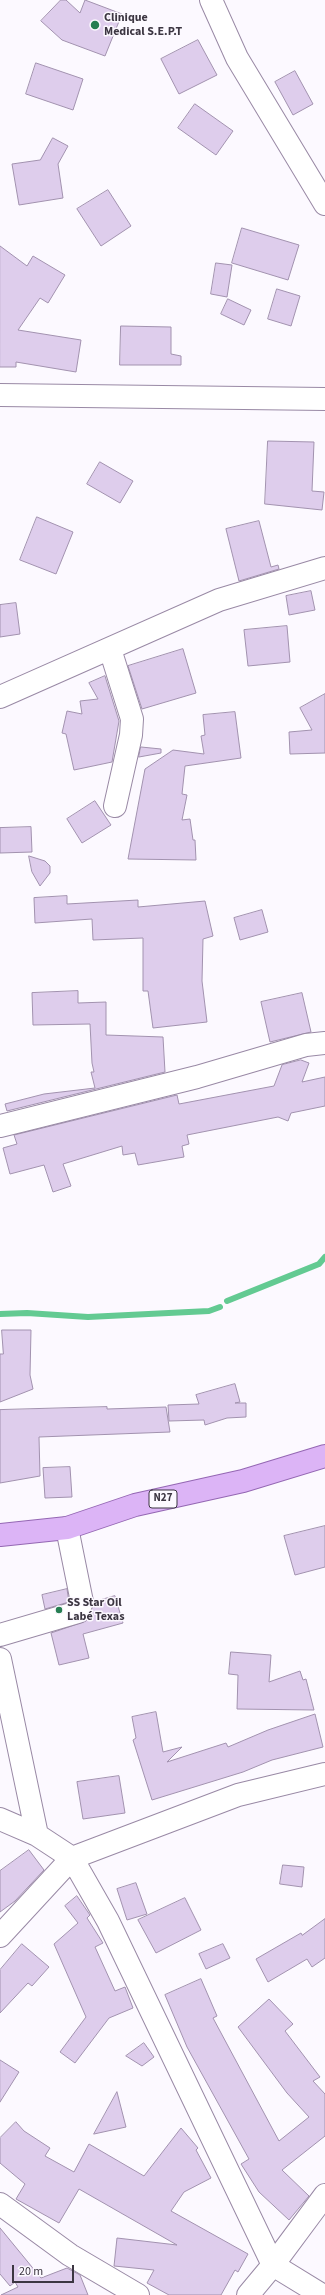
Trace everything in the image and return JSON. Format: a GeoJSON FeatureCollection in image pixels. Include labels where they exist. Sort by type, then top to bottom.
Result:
{"type":"FeatureCollection","features":[{"type":"Feature","properties":{"kind":"main road","name":"N27"},"geometry":{"type":"LineString","coordinates":[[0,1535],[67,1528],[135,1505],[243,1481],[325,1456]]}},
{"type":"Feature","properties":{"kind":"street"},"geometry":{"type":"LineString","coordinates":[[211,0],[237,58],[325,204]]}},
{"type":"Feature","properties":{"kind":"street"},"geometry":{"type":"LineString","coordinates":[[0,395],[325,399]]}},
{"type":"Feature","properties":{"kind":"street"},"geometry":{"type":"LineString","coordinates":[[0,697],[219,600],[325,568]]}},
{"type":"Feature","properties":{"kind":"street"},"geometry":{"type":"LineString","coordinates":[[110,649],[132,719],[131,735],[115,806]]}},
{"type":"Feature","properties":{"kind":"street"},"geometry":{"type":"LineString","coordinates":[[0,1126],[197,1077],[306,1045],[325,1043]]}},
{"type":"Feature","properties":{"kind":"street"},"geometry":{"type":"LineString","coordinates":[[0,1635],[78,1612],[82,1602],[67,1528]]}},
{"type":"Feature","properties":{"kind":"street"},"geometry":{"type":"LineString","coordinates":[[0,1659],[37,1835]]}},
{"type":"Feature","properties":{"kind":"street"},"geometry":{"type":"LineString","coordinates":[[0,1936],[72,1858],[238,1795],[325,1774]]}},
{"type":"Feature","properties":{"kind":"street"},"geometry":{"type":"LineString","coordinates":[[0,1819],[37,1835],[72,1858],[108,1921],[273,2265],[322,2295]]}},
{"type":"Feature","properties":{"kind":"street"},"geometry":{"type":"LineString","coordinates":[[248,2295],[273,2265],[325,2195]]}},
{"type":"Feature","properties":{"kind":"street"},"geometry":{"type":"LineString","coordinates":[[0,2204],[70,2256],[138,2295]]}},
{"type":"Feature","properties":{"kind":"building"},"geometry":{"type":"Polygon","coordinates":[[[61,0],[66,0],[80,13],[85,0],[122,14],[105,56],[62,40],[41,21],[61,0]]]}},
{"type":"Feature","properties":{"kind":"building"},"geometry":{"type":"Polygon","coordinates":[[[198,40],[217,75],[179,94],[161,59],[198,40]]]}},
{"type":"Feature","properties":{"kind":"building"},"geometry":{"type":"Polygon","coordinates":[[[36,63],[83,79],[73,110],[26,94],[36,63]]]}},
{"type":"Feature","properties":{"kind":"building"},"geometry":{"type":"Polygon","coordinates":[[[295,71],[313,104],[293,115],[275,82],[295,71]]]}},
{"type":"Feature","properties":{"kind":"building"},"geometry":{"type":"Polygon","coordinates":[[[195,104],[233,131],[216,155],[178,128],[195,104]]]}},
{"type":"Feature","properties":{"kind":"building"},"geometry":{"type":"Polygon","coordinates":[[[53,138],[68,146],[58,164],[63,198],[19,205],[12,164],[40,160],[53,138]]]}},
{"type":"Feature","properties":{"kind":"building"},"geometry":{"type":"Polygon","coordinates":[[[108,190],[131,226],[101,246],[77,209],[108,190]]]}},
{"type":"Feature","properties":{"kind":"building"},"geometry":{"type":"Polygon","coordinates":[[[242,228],[299,245],[288,280],[232,263],[242,228]]]}},
{"type":"Feature","properties":{"kind":"building"},"geometry":{"type":"Polygon","coordinates":[[[0,246],[27,266],[33,256],[65,275],[48,303],[40,298],[18,330],[81,340],[76,372],[16,362],[16,367],[0,367],[0,246]]]}},
{"type":"Feature","properties":{"kind":"building"},"geometry":{"type":"Polygon","coordinates":[[[216,263],[232,265],[227,297],[211,294],[216,263]]]}},
{"type":"Feature","properties":{"kind":"building"},"geometry":{"type":"Polygon","coordinates":[[[277,289],[300,296],[291,326],[268,319],[277,289]]]}},
{"type":"Feature","properties":{"kind":"building"},"geometry":{"type":"Polygon","coordinates":[[[228,299],[251,310],[244,325],[221,314],[228,299]]]}},
{"type":"Feature","properties":{"kind":"building"},"geometry":{"type":"Polygon","coordinates":[[[121,326],[171,327],[171,354],[181,356],[181,365],[120,365],[121,326]]]}},
{"type":"Feature","properties":{"kind":"building"},"geometry":{"type":"Polygon","coordinates":[[[268,441],[314,442],[312,491],[324,492],[322,510],[265,504],[268,441]]]}},
{"type":"Feature","properties":{"kind":"building"},"geometry":{"type":"Polygon","coordinates":[[[100,462],[133,481],[120,503],[87,484],[100,462]]]}},
{"type":"Feature","properties":{"kind":"building"},"geometry":{"type":"Polygon","coordinates":[[[37,517],[73,532],[56,574],[20,560],[37,517]]]}},
{"type":"Feature","properties":{"kind":"building"},"geometry":{"type":"Polygon","coordinates":[[[259,521],[271,567],[278,565],[279,569],[239,581],[226,529],[259,521]]]}},
{"type":"Feature","properties":{"kind":"building"},"geometry":{"type":"Polygon","coordinates":[[[311,591],[315,610],[289,615],[286,596],[311,591]]]}},
{"type":"Feature","properties":{"kind":"building"},"geometry":{"type":"Polygon","coordinates":[[[16,603],[20,634],[0,637],[0,605],[16,603]]]}},
{"type":"Feature","properties":{"kind":"building"},"geometry":{"type":"Polygon","coordinates":[[[287,626],[290,662],[248,666],[244,630],[287,626]]]}},
{"type":"Feature","properties":{"kind":"building"},"geometry":{"type":"Polygon","coordinates":[[[183,649],[196,693],[142,709],[128,666],[183,649]]]}},
{"type":"Feature","properties":{"kind":"building"},"geometry":{"type":"Polygon","coordinates":[[[105,676],[119,721],[112,762],[74,770],[66,734],[62,733],[67,711],[82,714],[80,701],[98,699],[89,683],[105,676]]]}},
{"type":"Feature","properties":{"kind":"building"},"geometry":{"type":"Polygon","coordinates":[[[325,694],[325,753],[290,754],[289,732],[312,730],[300,708],[325,694]]]}},
{"type":"Feature","properties":{"kind":"building"},"geometry":{"type":"Polygon","coordinates":[[[235,712],[241,758],[185,766],[182,794],[187,795],[182,820],[190,819],[193,840],[195,840],[196,860],[128,859],[145,769],[173,750],[204,754],[201,736],[205,735],[203,715],[235,712]]]}},
{"type":"Feature","properties":{"kind":"building"},"geometry":{"type":"Polygon","coordinates":[[[141,747],[161,749],[161,753],[139,757],[141,747]]]}},
{"type":"Feature","properties":{"kind":"building"},"geometry":{"type":"Polygon","coordinates":[[[95,801],[111,825],[82,843],[67,819],[95,801]]]}},
{"type":"Feature","properties":{"kind":"building"},"geometry":{"type":"Polygon","coordinates":[[[31,827],[32,852],[0,853],[0,828],[31,827]]]}},
{"type":"Feature","properties":{"kind":"building"},"geometry":{"type":"Polygon","coordinates":[[[29,856],[45,861],[50,866],[50,873],[40,886],[32,872],[29,856]]]}},
{"type":"Feature","properties":{"kind":"building"},"geometry":{"type":"Polygon","coordinates":[[[67,896],[67,904],[138,900],[138,907],[205,901],[213,936],[203,939],[202,981],[207,1022],[153,1028],[148,991],[143,991],[143,938],[93,940],[92,919],[35,923],[34,898],[67,896]]]}},
{"type":"Feature","properties":{"kind":"building"},"geometry":{"type":"Polygon","coordinates":[[[262,910],[268,932],[240,940],[234,918],[262,910]]]}},
{"type":"Feature","properties":{"kind":"building"},"geometry":{"type":"Polygon","coordinates":[[[78,991],[78,1003],[106,1002],[106,1035],[163,1037],[165,1072],[7,1111],[5,1104],[44,1094],[95,1088],[91,1072],[94,1072],[92,1063],[90,1024],[33,1025],[32,993],[78,991]]]}},
{"type":"Feature","properties":{"kind":"building"},"geometry":{"type":"Polygon","coordinates":[[[302,993],[311,1032],[270,1042],[261,1002],[302,993]]]}},
{"type":"Feature","properties":{"kind":"building"},"geometry":{"type":"Polygon","coordinates":[[[301,1060],[309,1063],[302,1082],[325,1077],[325,1106],[291,1113],[288,1121],[278,1117],[187,1135],[189,1144],[182,1146],[184,1157],[138,1165],[135,1153],[123,1155],[122,1146],[63,1164],[71,1186],[53,1192],[44,1165],[10,1174],[3,1148],[17,1144],[14,1135],[177,1095],[179,1104],[274,1086],[282,1065],[301,1060]]]}},
{"type":"Feature","properties":{"kind":"building"},"geometry":{"type":"Polygon","coordinates":[[[2,1330],[31,1330],[30,1375],[33,1389],[0,1402],[0,1354],[3,1354],[2,1330]]]}},
{"type":"Feature","properties":{"kind":"building"},"geometry":{"type":"Polygon","coordinates":[[[235,1384],[240,1402],[235,1403],[246,1403],[246,1417],[227,1418],[205,1425],[204,1420],[169,1421],[168,1405],[199,1404],[196,1395],[235,1384]]]}},
{"type":"Feature","properties":{"kind":"building"},"geometry":{"type":"Polygon","coordinates":[[[107,1407],[107,1409],[166,1407],[170,1432],[39,1437],[40,1476],[0,1483],[0,1410],[107,1407]]]}},
{"type":"Feature","properties":{"kind":"building"},"geometry":{"type":"Polygon","coordinates":[[[70,1467],[72,1497],[45,1498],[43,1468],[70,1467]]]}},
{"type":"Feature","properties":{"kind":"building"},"geometry":{"type":"Polygon","coordinates":[[[325,1526],[325,1567],[295,1575],[284,1536],[325,1526]]]}},
{"type":"Feature","properties":{"kind":"building"},"geometry":{"type":"Polygon","coordinates":[[[67,1589],[69,1602],[45,1609],[42,1595],[67,1589]]]}},
{"type":"Feature","properties":{"kind":"building"},"geometry":{"type":"Polygon","coordinates":[[[115,1596],[123,1623],[83,1634],[89,1658],[59,1665],[51,1633],[86,1621],[94,1602],[115,1596]]]}},
{"type":"Feature","properties":{"kind":"building"},"geometry":{"type":"Polygon","coordinates":[[[231,1652],[271,1655],[269,1682],[300,1671],[303,1680],[306,1679],[314,1710],[237,1709],[238,1675],[229,1674],[231,1652]]]}},
{"type":"Feature","properties":{"kind":"building"},"geometry":{"type":"Polygon","coordinates":[[[156,1712],[163,1752],[182,1747],[167,1762],[226,1743],[228,1747],[268,1730],[315,1714],[323,1747],[272,1760],[243,1772],[152,1800],[133,1740],[136,1738],[132,1717],[156,1712]]]}},
{"type":"Feature","properties":{"kind":"building"},"geometry":{"type":"Polygon","coordinates":[[[119,1776],[125,1813],[83,1819],[77,1782],[119,1776]]]}},
{"type":"Feature","properties":{"kind":"building"},"geometry":{"type":"Polygon","coordinates":[[[29,1850],[44,1870],[15,1901],[0,1912],[0,1871],[29,1850]]]}},
{"type":"Feature","properties":{"kind":"building"},"geometry":{"type":"Polygon","coordinates":[[[283,1865],[304,1867],[302,1887],[280,1884],[283,1865]]]}},
{"type":"Feature","properties":{"kind":"building"},"geometry":{"type":"Polygon","coordinates":[[[136,1883],[147,1914],[127,1920],[117,1889],[136,1883]]]}},
{"type":"Feature","properties":{"kind":"building"},"geometry":{"type":"Polygon","coordinates":[[[77,1896],[90,1915],[87,1918],[103,1943],[95,1947],[115,1991],[125,1987],[133,2008],[109,2018],[75,2063],[60,2052],[86,2017],[54,1944],[78,1923],[65,1906],[77,1896]]]}},
{"type":"Feature","properties":{"kind":"building"},"geometry":{"type":"Polygon","coordinates":[[[185,1898],[201,1930],[156,1953],[138,1920],[185,1898]]]}},
{"type":"Feature","properties":{"kind":"building"},"geometry":{"type":"Polygon","coordinates":[[[325,1919],[325,1958],[312,1967],[307,1959],[268,1982],[256,1959],[301,1933],[302,1935],[325,1919]]]}},
{"type":"Feature","properties":{"kind":"building"},"geometry":{"type":"Polygon","coordinates":[[[22,1944],[49,1967],[32,1986],[28,1983],[0,2013],[0,1970],[22,1944]]]}},
{"type":"Feature","properties":{"kind":"building"},"geometry":{"type":"Polygon","coordinates":[[[223,1944],[230,1958],[206,1969],[199,1954],[223,1944]]]}},
{"type":"Feature","properties":{"kind":"building"},"geometry":{"type":"Polygon","coordinates":[[[201,1979],[217,2016],[213,2018],[279,2141],[309,2117],[287,2093],[238,2027],[269,1999],[293,2024],[285,2031],[320,2077],[313,2081],[325,2094],[325,2136],[282,2170],[309,2196],[289,2220],[259,2192],[241,2164],[249,2159],[187,2047],[165,1995],[201,1979]]]}},
{"type":"Feature","properties":{"kind":"building"},"geometry":{"type":"Polygon","coordinates":[[[144,2043],[154,2057],[142,2066],[126,2056],[144,2043]]]}},
{"type":"Feature","properties":{"kind":"building"},"geometry":{"type":"Polygon","coordinates":[[[0,2060],[19,2072],[0,2102],[0,2060]]]}},
{"type":"Feature","properties":{"kind":"building"},"geometry":{"type":"Polygon","coordinates":[[[117,2092],[126,2127],[94,2134],[117,2092]]]}},
{"type":"Feature","properties":{"kind":"building"},"geometry":{"type":"Polygon","coordinates":[[[16,2122],[24,2131],[50,2148],[45,2156],[74,2172],[89,2144],[144,2176],[181,2128],[198,2148],[196,2150],[211,2178],[184,2192],[171,2211],[248,2254],[238,2272],[235,2270],[221,2295],[169,2295],[147,2283],[154,2270],[114,2266],[117,2238],[177,2245],[79,2189],[59,2223],[16,2199],[25,2184],[0,2163],[0,2138],[16,2122]]]}},
{"type":"Feature","properties":{"kind":"building"},"geometry":{"type":"Polygon","coordinates":[[[0,2228],[41,2278],[67,2268],[80,2275],[88,2295],[1,2295],[18,2287],[15,2282],[10,2286],[0,2274],[0,2228]]]}},
{"type":"Feature","properties":{"kind":"waterway"},"geometry":{"type":"LineString","coordinates":[[227,1301],[319,1264],[325,1257]]}},
{"type":"Feature","properties":{"kind":"waterway"},"geometry":{"type":"LineString","coordinates":[[0,1314],[27,1313],[88,1317],[209,1311],[220,1307]]}},
{"type":"Feature","properties":{"kind":"place","name":"Clinique Medical S.E.P.T"},"geometry":{"type":"Point","coordinates":[95,25]}},
{"type":"Feature","properties":{"kind":"place","name":"SS Star Oil Labé Texas"},"geometry":{"type":"Point","coordinates":[59,1610]}}]}
